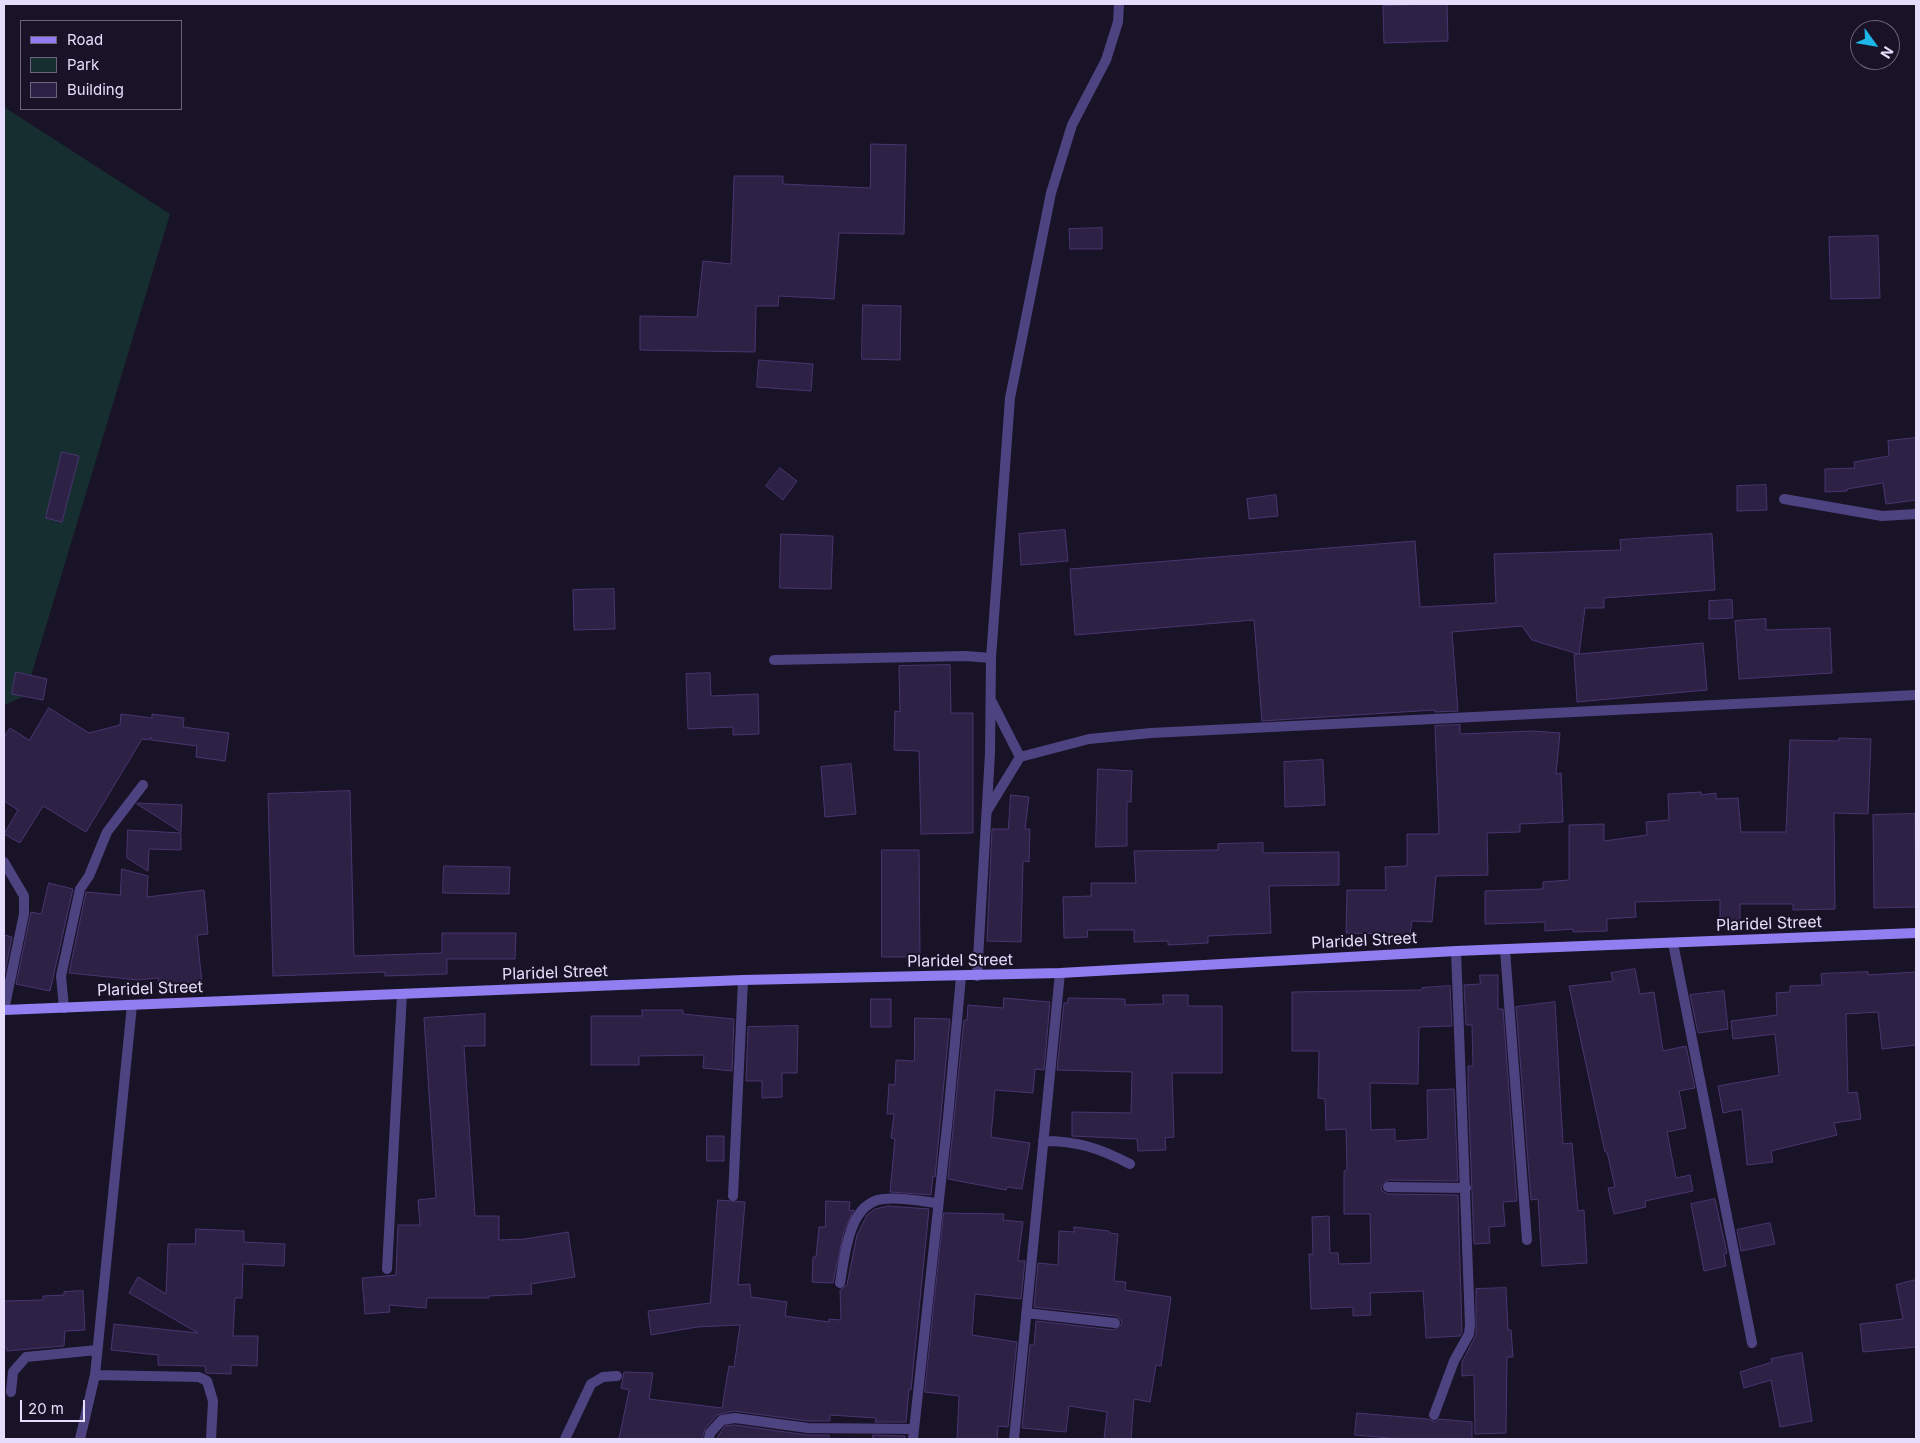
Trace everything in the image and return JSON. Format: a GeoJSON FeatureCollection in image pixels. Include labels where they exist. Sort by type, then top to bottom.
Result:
{"type":"FeatureCollection","features":[{"type":"Feature","properties":{"kind":"street"},"geometry":{"type":"LineString","coordinates":[[978,976],[990,753],[991,658],[1010,398],[1051,193],[1072,124],[1106,60],[1118,22],[1119,4]]}},
{"type":"Feature","properties":{"kind":"street"},"geometry":{"type":"LineString","coordinates":[[1784,499],[1882,516],[1916,514]]}},
{"type":"Feature","properties":{"kind":"street"},"geometry":{"type":"LineString","coordinates":[[774,660],[966,656],[991,658]]}},
{"type":"Feature","properties":{"kind":"street"},"geometry":{"type":"LineString","coordinates":[[986,814],[1020,757],[1089,739],[1151,733],[1916,695]]}},
{"type":"Feature","properties":{"kind":"street"},"geometry":{"type":"LineString","coordinates":[[991,699],[1020,757]]}},
{"type":"Feature","properties":{"kind":"street"},"geometry":{"type":"LineString","coordinates":[[64,1008],[61,976],[80,889],[90,876],[107,832],[143,785]]}},
{"type":"Feature","properties":{"kind":"street"},"geometry":{"type":"LineString","coordinates":[[4,862],[24,896],[24,914],[4,1010]]}},
{"type":"Feature","properties":{"kind":"street","name":"Plaridel Street"},"geometry":{"type":"LineString","coordinates":[[4,1010],[743,980],[961,977],[1456,951],[1916,933]]}},
{"type":"Feature","properties":{"kind":"street"},"geometry":{"type":"LineString","coordinates":[[1673,943],[1752,1343]]}},
{"type":"Feature","properties":{"kind":"street"},"geometry":{"type":"LineString","coordinates":[[1504,950],[1527,1240]]}},
{"type":"Feature","properties":{"kind":"street"},"geometry":{"type":"LineString","coordinates":[[1434,1414],[1454,1361],[1469,1334],[1466,1188],[1456,951]]}},
{"type":"Feature","properties":{"kind":"street"},"geometry":{"type":"LineString","coordinates":[[1014,1439],[1060,973]]}},
{"type":"Feature","properties":{"kind":"street"},"geometry":{"type":"LineString","coordinates":[[709,1439],[710,1433],[722,1420],[735,1418],[808,1428],[914,1434],[961,977]]}},
{"type":"Feature","properties":{"kind":"street"},"geometry":{"type":"LineString","coordinates":[[733,1196],[743,980]]}},
{"type":"Feature","properties":{"kind":"street"},"geometry":{"type":"LineString","coordinates":[[387,1269],[402,994]]}},
{"type":"Feature","properties":{"kind":"street"},"geometry":{"type":"LineString","coordinates":[[80,1439],[95,1375],[98,1350],[132,1005]]}},
{"type":"Feature","properties":{"kind":"street"},"geometry":{"type":"LineString","coordinates":[[1043,1141],[1069,1141],[1093,1147],[1130,1164]]}},
{"type":"Feature","properties":{"kind":"street"},"geometry":{"type":"LineString","coordinates":[[1388,1187],[1466,1188]]}},
{"type":"Feature","properties":{"kind":"street"},"geometry":{"type":"LineString","coordinates":[[840,1283],[848,1238],[856,1221],[866,1207],[881,1199],[937,1203]]}},
{"type":"Feature","properties":{"kind":"street"},"geometry":{"type":"LineString","coordinates":[[1026,1313],[1115,1323]]}},
{"type":"Feature","properties":{"kind":"street"},"geometry":{"type":"LineString","coordinates":[[11,1392],[13,1372],[26,1357],[98,1350]]}},
{"type":"Feature","properties":{"kind":"street"},"geometry":{"type":"LineString","coordinates":[[95,1375],[199,1377],[207,1381],[213,1401],[211,1439]]}},
{"type":"Feature","properties":{"kind":"street"},"geometry":{"type":"LineString","coordinates":[[565,1439],[591,1384],[603,1377],[617,1376]]}},
{"type":"Feature","properties":{"kind":"green space"},"geometry":{"type":"Polygon","coordinates":[[[4,107],[170,214],[25,696],[4,705],[4,107]]]}},
{"type":"Feature","properties":{"kind":"building"},"geometry":{"type":"Polygon","coordinates":[[[1447,4],[1448,41],[1384,43],[1383,6],[1447,4]]]}},
{"type":"Feature","properties":{"kind":"building"},"geometry":{"type":"Polygon","coordinates":[[[871,144],[906,145],[904,234],[839,233],[834,299],[779,296],[778,306],[756,306],[755,352],[640,350],[640,316],[697,317],[703,261],[731,264],[734,176],[783,176],[783,184],[870,188],[871,144]]]}},
{"type":"Feature","properties":{"kind":"building"},"geometry":{"type":"Polygon","coordinates":[[[1102,228],[1102,249],[1070,249],[1069,229],[1102,228]]]}},
{"type":"Feature","properties":{"kind":"building"},"geometry":{"type":"Polygon","coordinates":[[[1878,236],[1880,298],[1831,299],[1829,237],[1878,236]]]}},
{"type":"Feature","properties":{"kind":"building"},"geometry":{"type":"Polygon","coordinates":[[[863,305],[901,306],[900,360],[862,359],[863,305]]]}},
{"type":"Feature","properties":{"kind":"building"},"geometry":{"type":"Polygon","coordinates":[[[759,360],[813,364],[811,391],[757,387],[759,360]]]}},
{"type":"Feature","properties":{"kind":"building"},"geometry":{"type":"Polygon","coordinates":[[[1916,438],[1916,500],[1886,504],[1883,483],[1847,489],[1847,491],[1825,492],[1825,469],[1855,468],[1854,462],[1889,456],[1888,441],[1916,438]]]}},
{"type":"Feature","properties":{"kind":"building"},"geometry":{"type":"Polygon","coordinates":[[[62,452],[79,456],[62,522],[46,518],[62,452]]]}},
{"type":"Feature","properties":{"kind":"building"},"geometry":{"type":"Polygon","coordinates":[[[780,468],[797,481],[783,500],[766,486],[780,468]]]}},
{"type":"Feature","properties":{"kind":"building"},"geometry":{"type":"Polygon","coordinates":[[[1766,485],[1767,510],[1737,511],[1737,486],[1766,485]]]}},
{"type":"Feature","properties":{"kind":"building"},"geometry":{"type":"Polygon","coordinates":[[[1276,495],[1278,516],[1249,519],[1247,499],[1276,495]]]}},
{"type":"Feature","properties":{"kind":"building"},"geometry":{"type":"Polygon","coordinates":[[[1065,530],[1068,561],[1021,565],[1019,534],[1065,530]]]}},
{"type":"Feature","properties":{"kind":"building"},"geometry":{"type":"Polygon","coordinates":[[[781,534],[833,536],[831,589],[780,588],[781,534]]]}},
{"type":"Feature","properties":{"kind":"building"},"geometry":{"type":"Polygon","coordinates":[[[1712,534],[1715,590],[1604,598],[1604,608],[1585,608],[1579,654],[1703,643],[1707,690],[1577,702],[1574,654],[1578,654],[1532,640],[1522,626],[1452,632],[1458,711],[1435,712],[1434,710],[1262,721],[1254,620],[1075,635],[1070,569],[1415,541],[1420,607],[1496,603],[1494,554],[1621,550],[1620,540],[1712,534]]]}},
{"type":"Feature","properties":{"kind":"building"},"geometry":{"type":"Polygon","coordinates":[[[614,589],[615,629],[574,630],[573,590],[614,589]]]}},
{"type":"Feature","properties":{"kind":"building"},"geometry":{"type":"Polygon","coordinates":[[[1732,600],[1733,618],[1709,619],[1709,601],[1732,600]]]}},
{"type":"Feature","properties":{"kind":"building"},"geometry":{"type":"Polygon","coordinates":[[[1766,619],[1766,630],[1830,628],[1832,673],[1739,679],[1735,621],[1766,619]]]}},
{"type":"Feature","properties":{"kind":"building"},"geometry":{"type":"Polygon","coordinates":[[[950,665],[951,713],[973,713],[973,833],[921,834],[919,751],[894,750],[895,711],[900,712],[899,666],[950,665]]]}},
{"type":"Feature","properties":{"kind":"building"},"geometry":{"type":"Polygon","coordinates":[[[16,672],[47,679],[43,700],[12,694],[16,672]]]}},
{"type":"Feature","properties":{"kind":"building"},"geometry":{"type":"Polygon","coordinates":[[[710,673],[711,696],[758,694],[759,734],[733,735],[733,727],[688,729],[686,674],[710,673]]]}},
{"type":"Feature","properties":{"kind":"building"},"geometry":{"type":"Polygon","coordinates":[[[49,708],[89,733],[120,725],[121,714],[152,718],[152,714],[184,718],[183,727],[229,733],[225,761],[196,757],[197,746],[151,740],[151,737],[149,740],[142,739],[86,832],[43,806],[20,843],[4,834],[18,810],[4,801],[4,737],[10,728],[29,740],[49,708]]]}},
{"type":"Feature","properties":{"kind":"building"},"geometry":{"type":"Polygon","coordinates":[[[1460,725],[1460,734],[1532,731],[1560,733],[1556,774],[1561,773],[1563,822],[1520,824],[1520,832],[1487,833],[1488,875],[1436,876],[1432,922],[1412,921],[1409,940],[1384,937],[1384,934],[1346,933],[1347,890],[1386,890],[1385,867],[1407,866],[1407,834],[1439,834],[1435,726],[1460,725]]]}},
{"type":"Feature","properties":{"kind":"building"},"geometry":{"type":"Polygon","coordinates":[[[1839,738],[1871,739],[1868,814],[1834,813],[1835,909],[1793,910],[1793,904],[1740,904],[1740,922],[1720,923],[1720,900],[1635,902],[1636,917],[1607,919],[1607,931],[1573,932],[1573,929],[1545,931],[1545,922],[1485,924],[1485,891],[1543,889],[1543,882],[1569,880],[1569,825],[1604,824],[1604,841],[1647,835],[1646,822],[1669,820],[1668,794],[1701,792],[1701,795],[1716,793],[1716,799],[1738,798],[1741,832],[1786,832],[1790,740],[1839,741],[1839,738]]]}},
{"type":"Feature","properties":{"kind":"building"},"geometry":{"type":"Polygon","coordinates":[[[1323,760],[1325,805],[1285,807],[1284,762],[1323,760]]]}},
{"type":"Feature","properties":{"kind":"building"},"geometry":{"type":"Polygon","coordinates":[[[851,764],[856,814],[825,817],[821,767],[851,764]]]}},
{"type":"Feature","properties":{"kind":"building"},"geometry":{"type":"Polygon","coordinates":[[[1098,769],[1132,771],[1131,802],[1127,802],[1127,846],[1096,847],[1098,769]]]}},
{"type":"Feature","properties":{"kind":"building"},"geometry":{"type":"Polygon","coordinates":[[[350,791],[354,956],[442,953],[442,933],[516,933],[515,959],[447,959],[447,974],[385,976],[385,972],[273,976],[268,794],[350,791]]]}},
{"type":"Feature","properties":{"kind":"building"},"geometry":{"type":"Polygon","coordinates":[[[1011,795],[1029,797],[1025,829],[1030,829],[1029,862],[1023,861],[1021,942],[987,941],[992,829],[1008,829],[1011,795]]]}},
{"type":"Feature","properties":{"kind":"building"},"geometry":{"type":"Polygon","coordinates":[[[137,804],[182,805],[181,832],[137,804]]]}},
{"type":"Feature","properties":{"kind":"building"},"geometry":{"type":"Polygon","coordinates":[[[1915,814],[1916,907],[1874,908],[1873,815],[1915,814]]]}},
{"type":"Feature","properties":{"kind":"building"},"geometry":{"type":"Polygon","coordinates":[[[128,830],[181,833],[181,850],[149,849],[148,871],[127,858],[128,830]]]}},
{"type":"Feature","properties":{"kind":"building"},"geometry":{"type":"Polygon","coordinates":[[[1263,843],[1263,853],[1339,852],[1339,885],[1269,886],[1271,933],[1208,936],[1208,943],[1168,945],[1168,941],[1134,942],[1134,930],[1087,930],[1088,937],[1064,938],[1063,897],[1091,896],[1091,883],[1136,883],[1134,851],[1218,850],[1218,844],[1263,843]]]}},
{"type":"Feature","properties":{"kind":"building"},"geometry":{"type":"Polygon","coordinates":[[[882,850],[919,850],[920,957],[882,957],[882,850]]]}},
{"type":"Feature","properties":{"kind":"building"},"geometry":{"type":"Polygon","coordinates":[[[444,866],[510,867],[509,894],[443,893],[444,866]]]}},
{"type":"Feature","properties":{"kind":"building"},"geometry":{"type":"Polygon","coordinates":[[[122,869],[148,876],[147,897],[204,890],[208,934],[197,935],[202,983],[159,988],[158,978],[138,980],[69,973],[86,892],[120,895],[122,869]]]}},
{"type":"Feature","properties":{"kind":"building"},"geometry":{"type":"Polygon","coordinates":[[[49,883],[73,889],[50,991],[16,984],[31,912],[41,914],[49,883]]]}},
{"type":"Feature","properties":{"kind":"building"},"geometry":{"type":"Polygon","coordinates":[[[4,935],[12,937],[4,977],[4,935]]]}},
{"type":"Feature","properties":{"kind":"building"},"geometry":{"type":"Polygon","coordinates":[[[1635,969],[1640,994],[1654,992],[1663,1051],[1686,1046],[1695,1088],[1679,1091],[1686,1128],[1667,1132],[1676,1178],[1690,1175],[1693,1191],[1645,1201],[1646,1207],[1614,1214],[1608,1188],[1615,1187],[1607,1152],[1605,1152],[1569,986],[1613,981],[1611,973],[1635,969]]]}},
{"type":"Feature","properties":{"kind":"building"},"geometry":{"type":"Polygon","coordinates":[[[1868,972],[1868,975],[1916,972],[1916,1045],[1882,1049],[1878,1012],[1846,1014],[1848,1093],[1857,1092],[1861,1119],[1834,1123],[1837,1135],[1771,1151],[1773,1162],[1747,1165],[1742,1109],[1723,1113],[1718,1086],[1779,1075],[1775,1034],[1733,1039],[1731,1021],[1777,1015],[1776,993],[1790,992],[1790,986],[1822,985],[1821,974],[1868,972]]]}},
{"type":"Feature","properties":{"kind":"building"},"geometry":{"type":"Polygon","coordinates":[[[1480,975],[1498,975],[1498,1009],[1503,1009],[1517,1201],[1503,1202],[1505,1226],[1489,1227],[1490,1243],[1474,1244],[1468,1089],[1468,1066],[1473,1066],[1472,1025],[1466,1025],[1464,985],[1480,984],[1480,975]]]}},
{"type":"Feature","properties":{"kind":"building"},"geometry":{"type":"Polygon","coordinates":[[[1450,986],[1452,1026],[1419,1027],[1418,1084],[1370,1083],[1371,1130],[1395,1129],[1395,1141],[1428,1139],[1427,1090],[1454,1089],[1458,1181],[1388,1180],[1381,1186],[1382,1191],[1388,1194],[1458,1195],[1462,1332],[1460,1336],[1426,1338],[1423,1291],[1370,1293],[1371,1315],[1353,1316],[1353,1307],[1311,1309],[1309,1254],[1313,1254],[1312,1217],[1329,1216],[1330,1253],[1338,1253],[1339,1264],[1371,1263],[1370,1214],[1344,1214],[1344,1171],[1347,1170],[1346,1129],[1326,1130],[1325,1099],[1318,1098],[1319,1051],[1292,1051],[1292,992],[1422,990],[1422,988],[1450,986]]]}},
{"type":"Feature","properties":{"kind":"building"},"geometry":{"type":"Polygon","coordinates":[[[1724,991],[1728,1029],[1698,1033],[1690,995],[1724,991]]]}},
{"type":"Feature","properties":{"kind":"building"},"geometry":{"type":"Polygon","coordinates":[[[1163,995],[1188,995],[1188,1006],[1222,1006],[1222,1073],[1172,1073],[1174,1137],[1165,1138],[1166,1150],[1138,1151],[1137,1139],[1072,1136],[1072,1112],[1131,1113],[1132,1072],[1057,1070],[1064,1003],[1068,1003],[1068,998],[1125,999],[1125,1005],[1163,1004],[1163,995]]]}},
{"type":"Feature","properties":{"kind":"building"},"geometry":{"type":"Polygon","coordinates":[[[1004,998],[1050,1002],[1044,1070],[1035,1069],[1033,1093],[995,1090],[991,1137],[1030,1143],[1022,1189],[1007,1187],[1006,1190],[948,1179],[964,1020],[967,1020],[968,1005],[1003,1008],[1004,998]]]}},
{"type":"Feature","properties":{"kind":"building"},"geometry":{"type":"Polygon","coordinates":[[[871,999],[891,999],[891,1027],[871,1027],[871,999]]]}},
{"type":"Feature","properties":{"kind":"building"},"geometry":{"type":"Polygon","coordinates":[[[1555,1002],[1563,1144],[1572,1143],[1578,1211],[1584,1210],[1587,1263],[1542,1266],[1538,1199],[1531,1200],[1516,1007],[1555,1002]]]}},
{"type":"Feature","properties":{"kind":"building"},"geometry":{"type":"Polygon","coordinates":[[[642,1010],[683,1010],[683,1014],[734,1019],[732,1071],[703,1068],[704,1055],[639,1056],[639,1065],[591,1065],[591,1016],[642,1016],[642,1010]]]}},
{"type":"Feature","properties":{"kind":"building"},"geometry":{"type":"Polygon","coordinates":[[[485,1014],[485,1046],[464,1046],[475,1216],[499,1216],[499,1240],[525,1239],[568,1232],[575,1277],[531,1284],[532,1294],[489,1296],[489,1298],[427,1298],[426,1308],[389,1305],[390,1312],[365,1314],[362,1278],[396,1275],[398,1225],[420,1225],[418,1200],[436,1198],[424,1018],[485,1014]]]}},
{"type":"Feature","properties":{"kind":"building"},"geometry":{"type":"Polygon","coordinates":[[[915,1018],[950,1019],[935,1177],[933,1176],[931,1195],[890,1192],[895,1139],[891,1138],[894,1114],[887,1114],[889,1084],[895,1085],[896,1060],[914,1061],[915,1018]]]}},
{"type":"Feature","properties":{"kind":"building"},"geometry":{"type":"Polygon","coordinates":[[[798,1026],[797,1073],[782,1073],[782,1097],[762,1098],[762,1081],[746,1081],[748,1027],[798,1026]]]}},
{"type":"Feature","properties":{"kind":"building"},"geometry":{"type":"Polygon","coordinates":[[[707,1136],[724,1136],[724,1161],[707,1161],[707,1136]]]}},
{"type":"Feature","properties":{"kind":"building"},"geometry":{"type":"Polygon","coordinates":[[[1715,1199],[1727,1253],[1724,1254],[1726,1266],[1704,1271],[1691,1204],[1715,1199]]]}},
{"type":"Feature","properties":{"kind":"building"},"geometry":{"type":"Polygon","coordinates":[[[718,1200],[745,1202],[738,1285],[750,1284],[751,1297],[787,1302],[785,1316],[829,1322],[829,1319],[841,1320],[840,1290],[847,1285],[857,1235],[867,1215],[875,1209],[888,1206],[929,1209],[911,1390],[909,1389],[906,1422],[875,1422],[876,1418],[830,1415],[830,1421],[808,1421],[734,1411],[717,1415],[705,1429],[702,1439],[619,1439],[629,1390],[621,1388],[624,1372],[653,1373],[649,1399],[722,1408],[729,1366],[734,1367],[740,1325],[697,1327],[651,1335],[648,1311],[710,1303],[718,1200]]]}},
{"type":"Feature","properties":{"kind":"building"},"geometry":{"type":"Polygon","coordinates":[[[826,1201],[850,1202],[849,1211],[854,1210],[844,1231],[833,1283],[812,1282],[813,1257],[816,1257],[819,1227],[825,1227],[826,1201]]]}},
{"type":"Feature","properties":{"kind":"building"},"geometry":{"type":"Polygon","coordinates":[[[944,1213],[1004,1214],[1003,1220],[1023,1222],[1018,1261],[1025,1261],[1021,1299],[975,1294],[972,1335],[1017,1342],[1008,1427],[998,1426],[997,1439],[957,1439],[959,1396],[925,1392],[944,1213]]]}},
{"type":"Feature","properties":{"kind":"building"},"geometry":{"type":"Polygon","coordinates":[[[1770,1223],[1775,1244],[1741,1251],[1737,1230],[1770,1223]]]}},
{"type":"Feature","properties":{"kind":"building"},"geometry":{"type":"Polygon","coordinates":[[[1074,1227],[1109,1231],[1109,1233],[1118,1234],[1114,1281],[1126,1282],[1125,1290],[1171,1297],[1161,1366],[1156,1365],[1150,1402],[1134,1399],[1131,1439],[1104,1439],[1107,1412],[1069,1406],[1066,1432],[1022,1428],[1030,1345],[1034,1345],[1036,1321],[1114,1330],[1122,1324],[1121,1320],[1116,1316],[1034,1307],[1038,1263],[1058,1265],[1059,1231],[1074,1232],[1074,1227]]]}},
{"type":"Feature","properties":{"kind":"building"},"geometry":{"type":"Polygon","coordinates":[[[196,1229],[244,1231],[244,1242],[285,1244],[284,1266],[243,1264],[242,1298],[235,1298],[233,1336],[258,1336],[257,1366],[231,1365],[231,1374],[206,1373],[205,1366],[158,1365],[158,1355],[111,1350],[114,1324],[198,1333],[129,1293],[138,1277],[166,1294],[168,1244],[195,1244],[196,1229]]]}},
{"type":"Feature","properties":{"kind":"building"},"geometry":{"type":"Polygon","coordinates":[[[1916,1280],[1916,1347],[1863,1352],[1860,1324],[1903,1319],[1896,1285],[1916,1280]]]}},
{"type":"Feature","properties":{"kind":"building"},"geometry":{"type":"Polygon","coordinates":[[[1506,1288],[1508,1330],[1511,1330],[1513,1357],[1507,1357],[1506,1433],[1475,1434],[1474,1375],[1462,1376],[1462,1362],[1476,1335],[1476,1289],[1506,1288]]]}},
{"type":"Feature","properties":{"kind":"building"},"geometry":{"type":"Polygon","coordinates":[[[83,1291],[85,1330],[65,1331],[64,1346],[7,1351],[7,1348],[4,1348],[4,1301],[43,1300],[43,1296],[64,1295],[64,1292],[83,1291]]]}},
{"type":"Feature","properties":{"kind":"building"},"geometry":{"type":"Polygon","coordinates":[[[1802,1353],[1812,1421],[1780,1427],[1771,1380],[1744,1388],[1740,1372],[1772,1362],[1771,1359],[1802,1353]]]}},
{"type":"Feature","properties":{"kind":"building"},"geometry":{"type":"Polygon","coordinates":[[[1357,1413],[1428,1419],[1435,1422],[1439,1419],[1472,1422],[1472,1439],[1402,1439],[1355,1435],[1357,1413]]]}},
{"type":"Feature","properties":{"kind":"building"},"geometry":{"type":"Polygon","coordinates":[[[735,1425],[807,1435],[829,1435],[829,1439],[716,1439],[725,1426],[735,1425]]]}},
{"type":"Feature","properties":{"kind":"building"},"geometry":{"type":"Polygon","coordinates":[[[873,1435],[905,1436],[904,1439],[873,1439],[873,1435]]]}}]}
